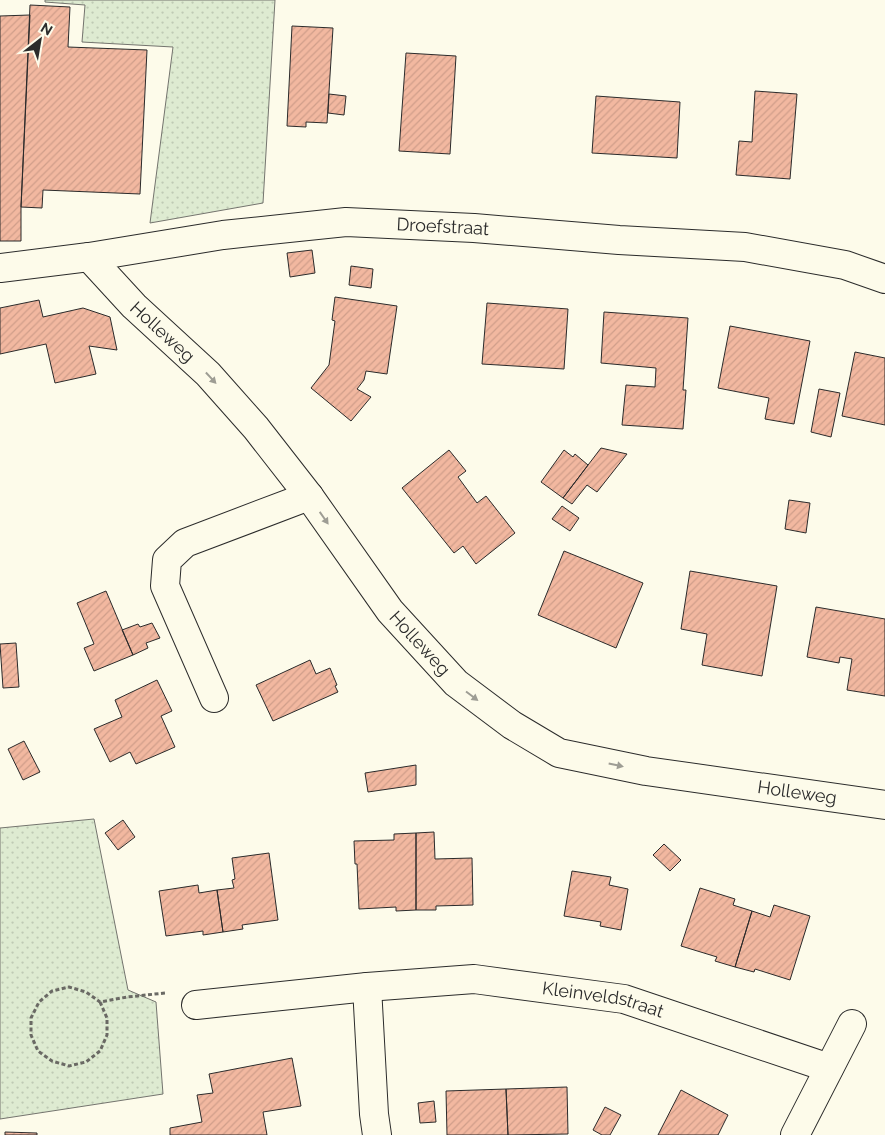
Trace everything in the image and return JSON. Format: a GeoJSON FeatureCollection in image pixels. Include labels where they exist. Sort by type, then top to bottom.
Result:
{"type":"FeatureCollection","features":[{"type":"Feature","properties":{"kind":"street","name":"Droefstraat"},"geometry":{"type":"LineString","coordinates":[[0,268],[89,257],[223,235],[346,222],[474,228],[619,240],[745,247],[845,264],[885,279]]}},
{"type":"Feature","properties":{"kind":"street","name":"Holleweg"},"geometry":{"type":"LineString","coordinates":[[89,257],[134,306],[208,374],[256,428],[308,496],[390,611],[456,683],[512,725],[560,753],[646,771],[885,805]]}},
{"type":"Feature","properties":{"kind":"street"},"geometry":{"type":"LineString","coordinates":[[214,698],[165,586],[167,560],[185,543],[308,496]]}},
{"type":"Feature","properties":{"kind":"street","name":"Kleinveldstraat"},"geometry":{"type":"LineString","coordinates":[[196,1004],[367,987],[474,979],[624,999],[829,1068]]}},
{"type":"Feature","properties":{"kind":"street"},"geometry":{"type":"LineString","coordinates":[[367,987],[374,1114],[377,1135]]}},
{"type":"Feature","properties":{"kind":"street"},"geometry":{"type":"LineString","coordinates":[[795,1135],[852,1024]]}},
{"type":"Feature","properties":{"kind":"path"},"geometry":{"type":"LineString","coordinates":[[100,1002],[107,1018],[107,1035],[100,1051],[86,1062],[69,1066],[52,1061],[38,1051],[31,1035],[31,1018],[38,1002],[52,991],[69,987],[86,992],[100,1002],[175,992],[196,1004]]}},
{"type":"Feature","properties":{"kind":"green space"},"geometry":{"type":"Polygon","coordinates":[[[45,0],[275,0],[263,203],[150,223],[173,47],[82,42],[85,5],[45,2],[45,0]]]}},
{"type":"Feature","properties":{"kind":"green space"},"geometry":{"type":"Polygon","coordinates":[[[94,819],[128,990],[156,1002],[163,1094],[0,1119],[0,828],[94,819]]]}},
{"type":"Feature","properties":{"kind":"building"},"geometry":{"type":"Polygon","coordinates":[[[30,5],[70,7],[68,47],[147,50],[140,194],[43,190],[42,208],[21,207],[30,5]]]}},
{"type":"Feature","properties":{"kind":"building"},"geometry":{"type":"Polygon","coordinates":[[[30,15],[21,241],[0,241],[0,16],[30,15]]]}},
{"type":"Feature","properties":{"kind":"building"},"geometry":{"type":"Polygon","coordinates":[[[292,26],[333,28],[327,123],[306,122],[306,127],[287,126],[292,26]]]}},
{"type":"Feature","properties":{"kind":"building"},"geometry":{"type":"Polygon","coordinates":[[[406,53],[456,56],[450,154],[399,151],[406,53]]]}},
{"type":"Feature","properties":{"kind":"building"},"geometry":{"type":"Polygon","coordinates":[[[755,91],[797,94],[790,179],[736,175],[739,141],[752,142],[755,91]]]}},
{"type":"Feature","properties":{"kind":"building"},"geometry":{"type":"Polygon","coordinates":[[[329,94],[346,96],[344,115],[328,113],[329,94]]]}},
{"type":"Feature","properties":{"kind":"building"},"geometry":{"type":"Polygon","coordinates":[[[596,96],[680,102],[677,158],[592,153],[596,96]]]}},
{"type":"Feature","properties":{"kind":"building"},"geometry":{"type":"Polygon","coordinates":[[[312,250],[315,273],[290,277],[287,253],[312,250]]]}},
{"type":"Feature","properties":{"kind":"building"},"geometry":{"type":"Polygon","coordinates":[[[351,266],[373,269],[371,288],[349,285],[351,266]]]}},
{"type":"Feature","properties":{"kind":"building"},"geometry":{"type":"Polygon","coordinates":[[[335,297],[397,306],[387,374],[366,371],[364,380],[357,389],[371,397],[351,421],[311,388],[329,365],[335,321],[332,320],[335,297]]]}},
{"type":"Feature","properties":{"kind":"building"},"geometry":{"type":"Polygon","coordinates":[[[39,300],[43,317],[83,308],[110,317],[117,350],[89,346],[96,374],[55,383],[46,344],[0,354],[0,308],[39,300]]]}},
{"type":"Feature","properties":{"kind":"building"},"geometry":{"type":"Polygon","coordinates":[[[487,303],[568,309],[564,369],[482,364],[487,303]]]}},
{"type":"Feature","properties":{"kind":"building"},"geometry":{"type":"Polygon","coordinates":[[[604,312],[688,318],[683,390],[686,390],[683,429],[622,425],[626,385],[655,387],[656,368],[601,363],[604,312]]]}},
{"type":"Feature","properties":{"kind":"building"},"geometry":{"type":"Polygon","coordinates":[[[730,326],[810,341],[794,424],[765,419],[769,398],[718,388],[730,326]]]}},
{"type":"Feature","properties":{"kind":"building"},"geometry":{"type":"Polygon","coordinates":[[[855,352],[885,358],[885,425],[842,416],[855,352]]]}},
{"type":"Feature","properties":{"kind":"building"},"geometry":{"type":"Polygon","coordinates":[[[819,389],[840,393],[831,437],[811,432],[819,389]]]}},
{"type":"Feature","properties":{"kind":"building"},"geometry":{"type":"Polygon","coordinates":[[[601,448],[627,454],[597,492],[587,485],[572,504],[563,498],[601,448]]]}},
{"type":"Feature","properties":{"kind":"building"},"geometry":{"type":"Polygon","coordinates":[[[449,450],[466,471],[458,477],[477,503],[486,496],[515,533],[476,564],[463,546],[454,553],[402,488],[449,450]]]}},
{"type":"Feature","properties":{"kind":"building"},"geometry":{"type":"Polygon","coordinates":[[[564,450],[573,457],[575,454],[588,465],[563,498],[541,482],[564,450]]]}},
{"type":"Feature","properties":{"kind":"building"},"geometry":{"type":"Polygon","coordinates":[[[789,500],[810,503],[806,533],[785,529],[789,500]]]}},
{"type":"Feature","properties":{"kind":"building"},"geometry":{"type":"Polygon","coordinates":[[[562,506],[579,518],[570,531],[552,519],[562,506]]]}},
{"type":"Feature","properties":{"kind":"building"},"geometry":{"type":"Polygon","coordinates":[[[564,551],[643,583],[616,648],[538,615],[564,551]]]}},
{"type":"Feature","properties":{"kind":"building"},"geometry":{"type":"Polygon","coordinates":[[[690,571],[777,586],[762,676],[702,665],[707,634],[681,629],[690,571]]]}},
{"type":"Feature","properties":{"kind":"building"},"geometry":{"type":"Polygon","coordinates":[[[106,591],[133,655],[94,671],[84,648],[94,644],[77,603],[106,591]]]}},
{"type":"Feature","properties":{"kind":"building"},"geometry":{"type":"Polygon","coordinates":[[[816,607],[885,619],[885,696],[847,690],[852,659],[840,657],[839,663],[807,657],[816,607]]]}},
{"type":"Feature","properties":{"kind":"building"},"geometry":{"type":"Polygon","coordinates":[[[152,623],[160,638],[146,643],[148,648],[133,655],[122,630],[138,624],[140,627],[152,623]]]}},
{"type":"Feature","properties":{"kind":"building"},"geometry":{"type":"Polygon","coordinates":[[[16,643],[19,687],[3,688],[0,644],[16,643]]]}},
{"type":"Feature","properties":{"kind":"building"},"geometry":{"type":"Polygon","coordinates":[[[310,660],[316,674],[330,668],[338,692],[273,721],[256,685],[310,660]]]}},
{"type":"Feature","properties":{"kind":"building"},"geometry":{"type":"Polygon","coordinates":[[[157,680],[172,711],[161,716],[175,747],[136,764],[130,752],[110,762],[94,729],[122,717],[115,700],[157,680]]]}},
{"type":"Feature","properties":{"kind":"building"},"geometry":{"type":"Polygon","coordinates":[[[24,741],[40,772],[23,780],[8,749],[24,741]]]}},
{"type":"Feature","properties":{"kind":"building"},"geometry":{"type":"Polygon","coordinates":[[[416,765],[416,785],[368,792],[365,773],[416,765]]]}},
{"type":"Feature","properties":{"kind":"building"},"geometry":{"type":"Polygon","coordinates":[[[123,820],[135,837],[118,850],[105,833],[123,820]]]}},
{"type":"Feature","properties":{"kind":"building"},"geometry":{"type":"Polygon","coordinates":[[[434,832],[435,859],[472,858],[473,905],[436,906],[436,910],[416,910],[416,833],[434,832]]]}},
{"type":"Feature","properties":{"kind":"building"},"geometry":{"type":"Polygon","coordinates":[[[416,833],[416,910],[396,911],[396,907],[359,909],[354,841],[394,840],[394,834],[416,833]]]}},
{"type":"Feature","properties":{"kind":"building"},"geometry":{"type":"Polygon","coordinates":[[[664,844],[681,860],[670,871],[653,855],[664,844]]]}},
{"type":"Feature","properties":{"kind":"building"},"geometry":{"type":"Polygon","coordinates":[[[269,853],[278,920],[242,925],[243,929],[223,932],[217,890],[234,888],[232,880],[235,879],[232,858],[269,853]]]}},
{"type":"Feature","properties":{"kind":"building"},"geometry":{"type":"Polygon","coordinates":[[[572,871],[611,877],[609,885],[628,889],[621,930],[600,926],[601,922],[564,916],[572,871]]]}},
{"type":"Feature","properties":{"kind":"building"},"geometry":{"type":"Polygon","coordinates":[[[198,885],[199,893],[217,890],[223,932],[203,935],[203,931],[166,936],[159,891],[198,885]]]}},
{"type":"Feature","properties":{"kind":"building"},"geometry":{"type":"Polygon","coordinates":[[[700,888],[735,899],[733,905],[752,911],[735,967],[715,961],[717,957],[681,946],[700,888]]]}},
{"type":"Feature","properties":{"kind":"building"},"geometry":{"type":"Polygon","coordinates":[[[774,905],[810,916],[790,980],[755,969],[754,972],[735,967],[752,911],[770,917],[774,905]]]}},
{"type":"Feature","properties":{"kind":"building"},"geometry":{"type":"Polygon","coordinates":[[[292,1058],[301,1106],[263,1112],[267,1135],[170,1135],[170,1128],[202,1122],[197,1095],[213,1093],[209,1074],[292,1058]]]}},
{"type":"Feature","properties":{"kind":"building"},"geometry":{"type":"Polygon","coordinates":[[[567,1087],[568,1134],[508,1135],[506,1089],[567,1087]]]}},
{"type":"Feature","properties":{"kind":"building"},"geometry":{"type":"Polygon","coordinates":[[[506,1089],[508,1135],[447,1135],[446,1091],[506,1089]]]}},
{"type":"Feature","properties":{"kind":"building"},"geometry":{"type":"Polygon","coordinates":[[[681,1090],[728,1115],[718,1135],[658,1135],[681,1090]]]}},
{"type":"Feature","properties":{"kind":"building"},"geometry":{"type":"Polygon","coordinates":[[[434,1101],[436,1122],[420,1123],[418,1103],[434,1101]]]}},
{"type":"Feature","properties":{"kind":"building"},"geometry":{"type":"Polygon","coordinates":[[[605,1107],[621,1115],[610,1135],[602,1135],[593,1130],[605,1107]]]}},
{"type":"Feature","properties":{"kind":"building"},"geometry":{"type":"Polygon","coordinates":[[[5,1132],[37,1133],[37,1135],[5,1135],[5,1132]]]}}]}
